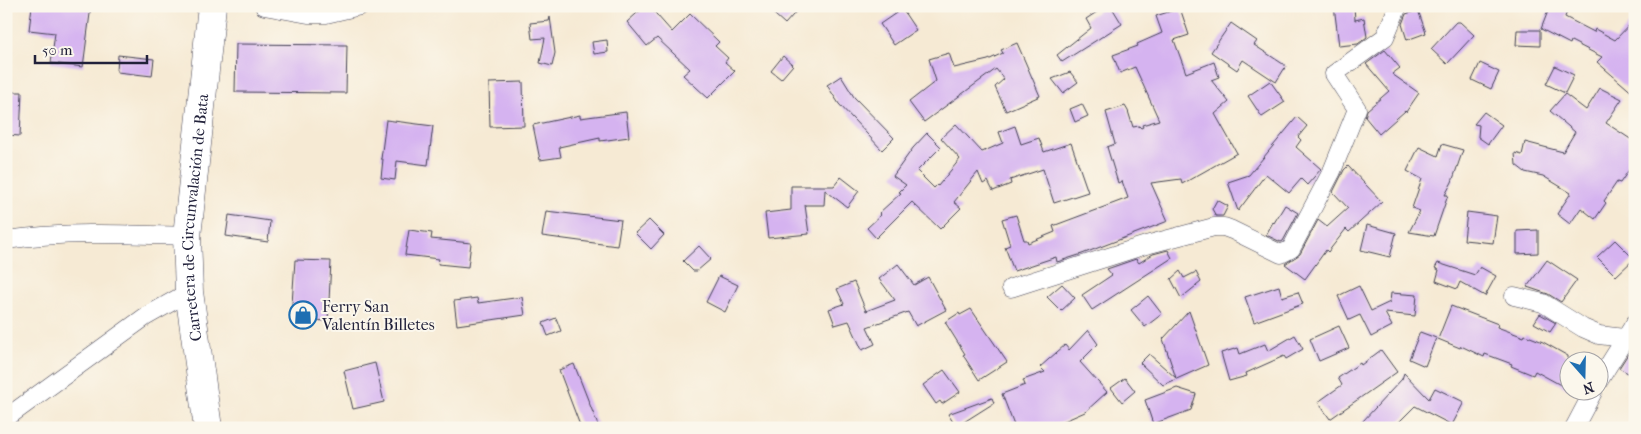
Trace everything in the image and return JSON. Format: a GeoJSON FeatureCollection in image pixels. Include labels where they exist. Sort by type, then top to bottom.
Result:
{"type":"FeatureCollection","features":[{"type":"Feature","properties":{"kind":"main road","name":"Carretera de Circunvalación de Bata"},"geometry":{"type":"LineString","coordinates":[[208,428],[189,292],[187,236],[212,6]]}},
{"type":"Feature","properties":{"kind":"street"},"geometry":{"type":"LineString","coordinates":[[264,6],[308,14],[326,14],[360,6]]}},
{"type":"Feature","properties":{"kind":"street"},"geometry":{"type":"LineString","coordinates":[[1011,288],[1146,245],[1214,227],[1224,227],[1232,230],[1281,254],[1287,252],[1291,249],[1332,171],[1357,109],[1334,74],[1386,36],[1398,6]]}},
{"type":"Feature","properties":{"kind":"street"},"geometry":{"type":"LineString","coordinates":[[6,240],[38,235],[187,236]]}},
{"type":"Feature","properties":{"kind":"street"},"geometry":{"type":"LineString","coordinates":[[6,418],[145,317],[189,292]]}},
{"type":"Feature","properties":{"kind":"street"},"geometry":{"type":"LineString","coordinates":[[1514,296],[1543,303],[1582,328],[1599,335],[1624,338]]}},
{"type":"Feature","properties":{"kind":"street"},"geometry":{"type":"LineString","coordinates":[[1608,365],[1635,322]]}},
{"type":"Feature","properties":{"kind":"street"},"geometry":{"type":"LineString","coordinates":[[1574,428],[1587,402]]}},
{"type":"Feature","properties":{"kind":"building"},"geometry":{"type":"Polygon","coordinates":[[[32,6],[91,6],[83,67],[51,63],[55,33],[29,30],[32,6]]]}},
{"type":"Feature","properties":{"kind":"building"},"geometry":{"type":"Polygon","coordinates":[[[645,6],[649,6],[672,32],[690,14],[719,42],[715,46],[728,58],[725,62],[735,71],[708,98],[683,75],[690,69],[657,38],[647,46],[627,22],[645,6]]]}},
{"type":"Feature","properties":{"kind":"building"},"geometry":{"type":"Polygon","coordinates":[[[765,6],[801,6],[785,24],[765,6]]]}},
{"type":"Feature","properties":{"kind":"building"},"geometry":{"type":"Polygon","coordinates":[[[1106,6],[1111,6],[1122,24],[1062,62],[1057,55],[1091,28],[1086,19],[1106,6]]]}},
{"type":"Feature","properties":{"kind":"building"},"geometry":{"type":"Polygon","coordinates":[[[1334,6],[1354,6],[1355,20],[1364,18],[1367,37],[1358,44],[1339,46],[1334,6]]]}},
{"type":"Feature","properties":{"kind":"building"},"geometry":{"type":"Polygon","coordinates":[[[1550,6],[1569,6],[1565,17],[1594,32],[1595,29],[1615,40],[1635,19],[1635,95],[1597,62],[1602,57],[1571,41],[1570,44],[1541,29],[1550,6]]]}},
{"type":"Feature","properties":{"kind":"building"},"geometry":{"type":"Polygon","coordinates":[[[1180,8],[1189,35],[1174,40],[1186,73],[1214,62],[1219,77],[1211,80],[1229,102],[1215,114],[1237,153],[1182,184],[1181,179],[1151,183],[1168,221],[1082,254],[1057,262],[1056,257],[1014,271],[1005,247],[1010,245],[1002,219],[1016,215],[1024,240],[1027,240],[1028,243],[1055,232],[1053,226],[1128,198],[1122,181],[1118,183],[1107,147],[1115,144],[1106,112],[1125,106],[1133,127],[1139,126],[1141,128],[1143,127],[1142,125],[1159,120],[1135,67],[1120,73],[1113,55],[1138,46],[1137,44],[1162,33],[1156,16],[1180,8]]]}},
{"type":"Feature","properties":{"kind":"building"},"geometry":{"type":"Polygon","coordinates":[[[902,9],[916,30],[894,45],[880,24],[902,9]]]}},
{"type":"Feature","properties":{"kind":"building"},"geometry":{"type":"Polygon","coordinates":[[[1418,10],[1426,33],[1407,40],[1402,24],[1406,14],[1418,10]]]}},
{"type":"Feature","properties":{"kind":"building"},"geometry":{"type":"Polygon","coordinates":[[[550,17],[555,53],[552,66],[540,63],[545,38],[532,39],[530,23],[549,21],[550,17]]]}},
{"type":"Feature","properties":{"kind":"building"},"geometry":{"type":"Polygon","coordinates":[[[1456,22],[1460,22],[1474,35],[1447,64],[1431,49],[1456,22]]]}},
{"type":"Feature","properties":{"kind":"building"},"geometry":{"type":"Polygon","coordinates":[[[1231,23],[1257,41],[1254,45],[1286,66],[1276,82],[1243,60],[1237,70],[1211,52],[1231,23]]]}},
{"type":"Feature","properties":{"kind":"building"},"geometry":{"type":"Polygon","coordinates":[[[1517,30],[1540,30],[1540,46],[1516,45],[1517,30]]]}},
{"type":"Feature","properties":{"kind":"building"},"geometry":{"type":"Polygon","coordinates":[[[607,40],[608,52],[594,54],[592,42],[607,40]]]}},
{"type":"Feature","properties":{"kind":"building"},"geometry":{"type":"Polygon","coordinates":[[[1017,43],[1040,96],[1006,111],[995,87],[1004,79],[996,69],[924,122],[909,102],[936,81],[929,59],[949,53],[954,68],[988,60],[1003,53],[1001,50],[1017,43]]]}},
{"type":"Feature","properties":{"kind":"building"},"geometry":{"type":"Polygon","coordinates":[[[236,44],[347,45],[346,93],[235,92],[236,44]]]}},
{"type":"Feature","properties":{"kind":"building"},"geometry":{"type":"Polygon","coordinates":[[[1385,50],[1400,68],[1392,74],[1419,93],[1406,112],[1379,134],[1365,117],[1367,110],[1389,91],[1366,64],[1385,50]]]}},
{"type":"Feature","properties":{"kind":"building"},"geometry":{"type":"Polygon","coordinates":[[[118,55],[154,59],[152,76],[117,72],[118,55]]]}},
{"type":"Feature","properties":{"kind":"building"},"geometry":{"type":"Polygon","coordinates":[[[783,56],[793,65],[781,79],[771,71],[783,56]]]}},
{"type":"Feature","properties":{"kind":"building"},"geometry":{"type":"Polygon","coordinates":[[[1480,63],[1499,72],[1491,89],[1472,80],[1480,63]]]}},
{"type":"Feature","properties":{"kind":"building"},"geometry":{"type":"Polygon","coordinates":[[[1555,66],[1574,75],[1565,93],[1546,84],[1555,66]]]}},
{"type":"Feature","properties":{"kind":"building"},"geometry":{"type":"Polygon","coordinates":[[[1070,72],[1078,82],[1063,93],[1052,79],[1070,72]]]}},
{"type":"Feature","properties":{"kind":"building"},"geometry":{"type":"Polygon","coordinates":[[[841,76],[854,97],[894,138],[882,150],[839,104],[827,85],[841,76]]]}},
{"type":"Feature","properties":{"kind":"building"},"geometry":{"type":"Polygon","coordinates":[[[1270,81],[1285,102],[1262,117],[1248,96],[1270,81]]]}},
{"type":"Feature","properties":{"kind":"building"},"geometry":{"type":"Polygon","coordinates":[[[523,82],[524,126],[490,127],[489,83],[523,82]]]}},
{"type":"Feature","properties":{"kind":"building"},"geometry":{"type":"Polygon","coordinates":[[[1600,88],[1622,99],[1606,123],[1635,142],[1635,161],[1620,183],[1617,182],[1595,219],[1581,208],[1570,224],[1557,214],[1571,193],[1543,176],[1525,172],[1516,165],[1515,153],[1522,155],[1525,142],[1563,152],[1575,132],[1550,111],[1565,94],[1586,110],[1600,88]]]}},
{"type":"Feature","properties":{"kind":"building"},"geometry":{"type":"Polygon","coordinates":[[[6,92],[22,92],[20,136],[6,135],[6,92]]]}},
{"type":"Feature","properties":{"kind":"building"},"geometry":{"type":"Polygon","coordinates":[[[1082,104],[1088,116],[1075,122],[1070,109],[1082,104]]]}},
{"type":"Feature","properties":{"kind":"building"},"geometry":{"type":"Polygon","coordinates":[[[626,112],[629,137],[600,141],[600,138],[559,147],[561,157],[540,160],[533,125],[580,115],[580,118],[626,112]]]}},
{"type":"Feature","properties":{"kind":"building"},"geometry":{"type":"Polygon","coordinates":[[[1484,112],[1502,125],[1488,144],[1478,137],[1479,125],[1474,124],[1484,112]]]}},
{"type":"Feature","properties":{"kind":"building"},"geometry":{"type":"Polygon","coordinates":[[[1297,117],[1307,126],[1298,137],[1301,140],[1296,147],[1321,169],[1307,185],[1301,179],[1289,193],[1266,174],[1238,211],[1228,182],[1249,175],[1297,117]]]}},
{"type":"Feature","properties":{"kind":"building"},"geometry":{"type":"Polygon","coordinates":[[[386,120],[433,126],[428,165],[397,161],[395,180],[381,178],[383,159],[381,159],[386,120]]]}},
{"type":"Feature","properties":{"kind":"building"},"geometry":{"type":"Polygon","coordinates":[[[956,124],[982,152],[1003,143],[999,132],[1015,126],[1021,144],[1039,138],[1044,152],[1071,143],[1088,192],[1054,203],[1043,169],[1010,180],[1011,184],[993,191],[988,181],[983,184],[978,172],[954,202],[961,208],[940,229],[912,202],[876,238],[867,228],[881,215],[879,213],[901,193],[899,192],[906,185],[893,176],[913,148],[927,133],[941,147],[917,171],[934,188],[938,186],[960,159],[941,138],[956,124]]]}},
{"type":"Feature","properties":{"kind":"building"},"geometry":{"type":"Polygon","coordinates":[[[1442,144],[1463,150],[1452,182],[1445,195],[1448,195],[1434,236],[1409,232],[1420,211],[1412,208],[1422,179],[1407,171],[1419,147],[1438,156],[1442,144]]]}},
{"type":"Feature","properties":{"kind":"building"},"geometry":{"type":"Polygon","coordinates":[[[1348,166],[1382,202],[1349,232],[1346,229],[1328,252],[1326,250],[1305,279],[1285,264],[1300,254],[1318,220],[1327,227],[1348,208],[1333,192],[1348,166]]]}},
{"type":"Feature","properties":{"kind":"building"},"geometry":{"type":"Polygon","coordinates":[[[841,177],[859,191],[847,207],[825,190],[824,205],[805,205],[809,234],[768,238],[765,213],[791,210],[791,186],[834,186],[841,177]]]}},
{"type":"Feature","properties":{"kind":"building"},"geometry":{"type":"Polygon","coordinates":[[[1217,200],[1228,206],[1223,216],[1216,216],[1212,209],[1217,200]]]}},
{"type":"Feature","properties":{"kind":"building"},"geometry":{"type":"Polygon","coordinates":[[[1285,205],[1298,213],[1281,242],[1266,235],[1285,205]]]}},
{"type":"Feature","properties":{"kind":"building"},"geometry":{"type":"Polygon","coordinates":[[[546,211],[621,220],[617,246],[542,236],[546,211]]]}},
{"type":"Feature","properties":{"kind":"building"},"geometry":{"type":"Polygon","coordinates":[[[1467,212],[1497,216],[1493,243],[1464,240],[1467,212]]]}},
{"type":"Feature","properties":{"kind":"building"},"geometry":{"type":"Polygon","coordinates":[[[229,215],[270,221],[268,242],[226,236],[229,215]]]}},
{"type":"Feature","properties":{"kind":"building"},"geometry":{"type":"Polygon","coordinates":[[[649,220],[664,235],[651,249],[635,233],[649,220]]]}},
{"type":"Feature","properties":{"kind":"building"},"geometry":{"type":"Polygon","coordinates":[[[1367,225],[1396,233],[1390,257],[1361,250],[1367,225]]]}},
{"type":"Feature","properties":{"kind":"building"},"geometry":{"type":"Polygon","coordinates":[[[409,230],[432,233],[431,239],[471,243],[468,267],[438,264],[439,259],[405,255],[409,230]]]}},
{"type":"Feature","properties":{"kind":"building"},"geometry":{"type":"Polygon","coordinates":[[[1538,230],[1538,253],[1517,254],[1517,231],[1538,230]]]}},
{"type":"Feature","properties":{"kind":"building"},"geometry":{"type":"Polygon","coordinates":[[[1615,240],[1634,259],[1616,276],[1597,257],[1615,240]]]}},
{"type":"Feature","properties":{"kind":"building"},"geometry":{"type":"Polygon","coordinates":[[[699,246],[711,259],[697,271],[693,271],[683,261],[699,246]]]}},
{"type":"Feature","properties":{"kind":"building"},"geometry":{"type":"Polygon","coordinates":[[[1168,250],[1172,258],[1092,310],[1082,295],[1112,275],[1107,269],[1136,259],[1139,263],[1153,254],[1168,250]]]}},
{"type":"Feature","properties":{"kind":"building"},"geometry":{"type":"Polygon","coordinates":[[[295,260],[331,261],[328,321],[291,319],[295,260]]]}},
{"type":"Feature","properties":{"kind":"building"},"geometry":{"type":"Polygon","coordinates":[[[1547,260],[1577,280],[1561,302],[1548,294],[1527,287],[1547,260]]]}},
{"type":"Feature","properties":{"kind":"building"},"geometry":{"type":"Polygon","coordinates":[[[1438,263],[1475,275],[1480,267],[1496,276],[1485,296],[1460,282],[1457,289],[1436,281],[1439,270],[1435,268],[1438,263]]]}},
{"type":"Feature","properties":{"kind":"building"},"geometry":{"type":"Polygon","coordinates":[[[898,264],[914,285],[928,277],[946,310],[916,326],[908,312],[867,327],[875,344],[862,350],[849,321],[835,325],[829,309],[844,304],[837,289],[854,282],[866,311],[895,300],[879,279],[898,264]]]}},
{"type":"Feature","properties":{"kind":"building"},"geometry":{"type":"Polygon","coordinates":[[[1180,271],[1184,278],[1196,272],[1201,282],[1181,298],[1171,279],[1180,271]]]}},
{"type":"Feature","properties":{"kind":"building"},"geometry":{"type":"Polygon","coordinates":[[[719,276],[738,285],[725,312],[706,302],[719,276]]]}},
{"type":"Feature","properties":{"kind":"building"},"geometry":{"type":"Polygon","coordinates":[[[1062,284],[1075,298],[1061,311],[1047,297],[1062,284]]]}},
{"type":"Feature","properties":{"kind":"building"},"geometry":{"type":"Polygon","coordinates":[[[1279,286],[1282,297],[1298,292],[1303,304],[1254,322],[1245,297],[1279,286]]]}},
{"type":"Feature","properties":{"kind":"building"},"geometry":{"type":"Polygon","coordinates":[[[1359,286],[1371,311],[1390,302],[1391,293],[1417,295],[1415,316],[1385,313],[1392,326],[1371,337],[1360,315],[1349,320],[1338,296],[1359,286]]]}},
{"type":"Feature","properties":{"kind":"building"},"geometry":{"type":"Polygon","coordinates":[[[1148,296],[1162,314],[1145,327],[1131,310],[1148,296]]]}},
{"type":"Feature","properties":{"kind":"building"},"geometry":{"type":"Polygon","coordinates":[[[522,297],[525,315],[457,325],[454,301],[477,298],[478,303],[522,297]]]}},
{"type":"Feature","properties":{"kind":"building"},"geometry":{"type":"Polygon","coordinates":[[[1451,306],[1498,324],[1497,327],[1543,342],[1561,352],[1558,352],[1558,384],[1535,371],[1533,375],[1511,366],[1512,364],[1485,354],[1484,357],[1461,346],[1460,348],[1438,339],[1451,306]]]}},
{"type":"Feature","properties":{"kind":"building"},"geometry":{"type":"Polygon","coordinates":[[[971,309],[1007,362],[979,380],[945,322],[959,313],[960,315],[971,309]]]}},
{"type":"Feature","properties":{"kind":"building"},"geometry":{"type":"Polygon","coordinates":[[[1189,311],[1208,365],[1163,385],[1140,363],[1149,354],[1176,378],[1163,339],[1189,311]]]}},
{"type":"Feature","properties":{"kind":"building"},"geometry":{"type":"Polygon","coordinates":[[[1540,314],[1556,323],[1550,332],[1534,323],[1540,314]]]}},
{"type":"Feature","properties":{"kind":"building"},"geometry":{"type":"Polygon","coordinates":[[[556,318],[561,331],[548,336],[543,323],[556,318]]]}},
{"type":"Feature","properties":{"kind":"building"},"geometry":{"type":"Polygon","coordinates":[[[1339,326],[1349,348],[1319,361],[1310,339],[1339,326]]]}},
{"type":"Feature","properties":{"kind":"building"},"geometry":{"type":"Polygon","coordinates":[[[1088,330],[1098,344],[1080,362],[1107,392],[1085,412],[1048,428],[1015,428],[1002,394],[1025,385],[1023,380],[1045,372],[1040,367],[1065,345],[1069,350],[1088,330]]]}},
{"type":"Feature","properties":{"kind":"building"},"geometry":{"type":"Polygon","coordinates":[[[1420,332],[1436,338],[1425,366],[1409,359],[1420,332]]]}},
{"type":"Feature","properties":{"kind":"building"},"geometry":{"type":"Polygon","coordinates":[[[1295,335],[1303,349],[1286,359],[1284,356],[1246,373],[1247,376],[1229,381],[1221,353],[1238,348],[1240,354],[1265,344],[1268,351],[1295,335]]]}},
{"type":"Feature","properties":{"kind":"building"},"geometry":{"type":"Polygon","coordinates":[[[1635,343],[1635,377],[1619,368],[1635,343]]]}},
{"type":"Feature","properties":{"kind":"building"},"geometry":{"type":"Polygon","coordinates":[[[1381,350],[1397,372],[1330,419],[1318,402],[1342,385],[1338,378],[1360,363],[1361,365],[1381,350]]]}},
{"type":"Feature","properties":{"kind":"building"},"geometry":{"type":"Polygon","coordinates":[[[375,363],[384,402],[353,409],[344,371],[375,363]]]}},
{"type":"Feature","properties":{"kind":"building"},"geometry":{"type":"Polygon","coordinates":[[[574,364],[599,428],[581,428],[559,370],[574,364]]]}},
{"type":"Feature","properties":{"kind":"building"},"geometry":{"type":"Polygon","coordinates":[[[944,370],[960,392],[942,404],[940,401],[936,404],[923,385],[944,370]]]}},
{"type":"Feature","properties":{"kind":"building"},"geometry":{"type":"Polygon","coordinates":[[[1404,373],[1429,399],[1435,388],[1464,402],[1452,425],[1415,406],[1393,428],[1368,428],[1362,422],[1402,379],[1404,373]]]}},
{"type":"Feature","properties":{"kind":"building"},"geometry":{"type":"Polygon","coordinates":[[[1125,378],[1135,391],[1122,402],[1111,388],[1125,378]]]}},
{"type":"Feature","properties":{"kind":"building"},"geometry":{"type":"Polygon","coordinates":[[[1177,388],[1196,394],[1191,410],[1153,424],[1145,400],[1177,388]]]}},
{"type":"Feature","properties":{"kind":"building"},"geometry":{"type":"Polygon","coordinates":[[[992,398],[994,403],[956,427],[948,414],[992,398]]]}},
{"type":"Feature","properties":{"kind":"place","name":"Ferry San Valentín Billetes"},"geometry":{"type":"Point","coordinates":[303,315]}}]}
